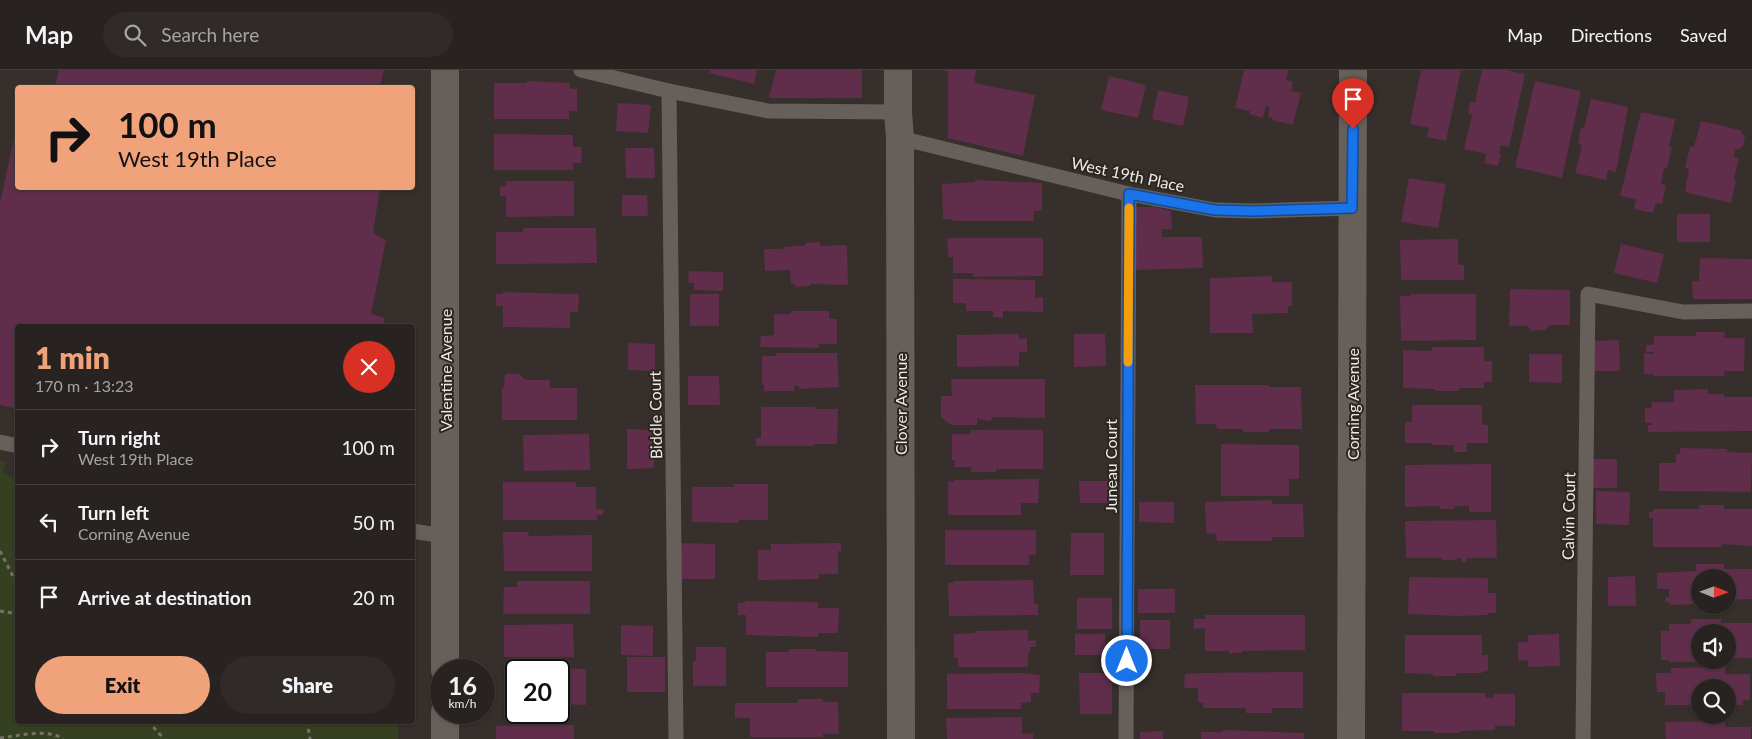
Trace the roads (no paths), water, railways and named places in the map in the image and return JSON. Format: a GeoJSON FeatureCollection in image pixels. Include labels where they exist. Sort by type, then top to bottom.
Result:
{"type":"FeatureCollection","features":[{"type":"Feature","properties":{"kind":"street","name":"Valentine Avenue"},"geometry":{"type":"LineString","coordinates":[[444,659],[445,70]]}},
{"type":"Feature","properties":{"kind":"street","name":"Clover Avenue"},"geometry":{"type":"LineString","coordinates":[[898,70],[901,739]]}},
{"type":"Feature","properties":{"kind":"street","name":"Corning Avenue"},"geometry":{"type":"LineString","coordinates":[[1352,739],[1353,70]]}},
{"type":"Feature","properties":{"kind":"street"},"geometry":{"type":"LineString","coordinates":[[445,724],[445,739]]}},
{"type":"Feature","properties":{"kind":"lane","name":"West 19th Place"},"geometry":{"type":"LineString","coordinates":[[581,70],[669,91],[768,111],[899,125],[1129,194],[1215,210],[1253,211],[1352,208]]}},
{"type":"Feature","properties":{"kind":"lane","name":"Biddle Court"},"geometry":{"type":"LineString","coordinates":[[669,91],[676,739]]}},
{"type":"Feature","properties":{"kind":"lane","name":"Juneau Court"},"geometry":{"type":"LineString","coordinates":[[1126,739],[1129,194]]}},
{"type":"Feature","properties":{"kind":"lane","name":"Calvin Court"},"geometry":{"type":"LineString","coordinates":[[1584,739],[1588,294],[1683,312],[1752,311]]}},
{"type":"Feature","properties":{"kind":"lane"},"geometry":{"type":"LineString","coordinates":[[0,442],[15,445]]}},
{"type":"Feature","properties":{"kind":"lane"},"geometry":{"type":"LineString","coordinates":[[415,531],[444,536]]}}]}
